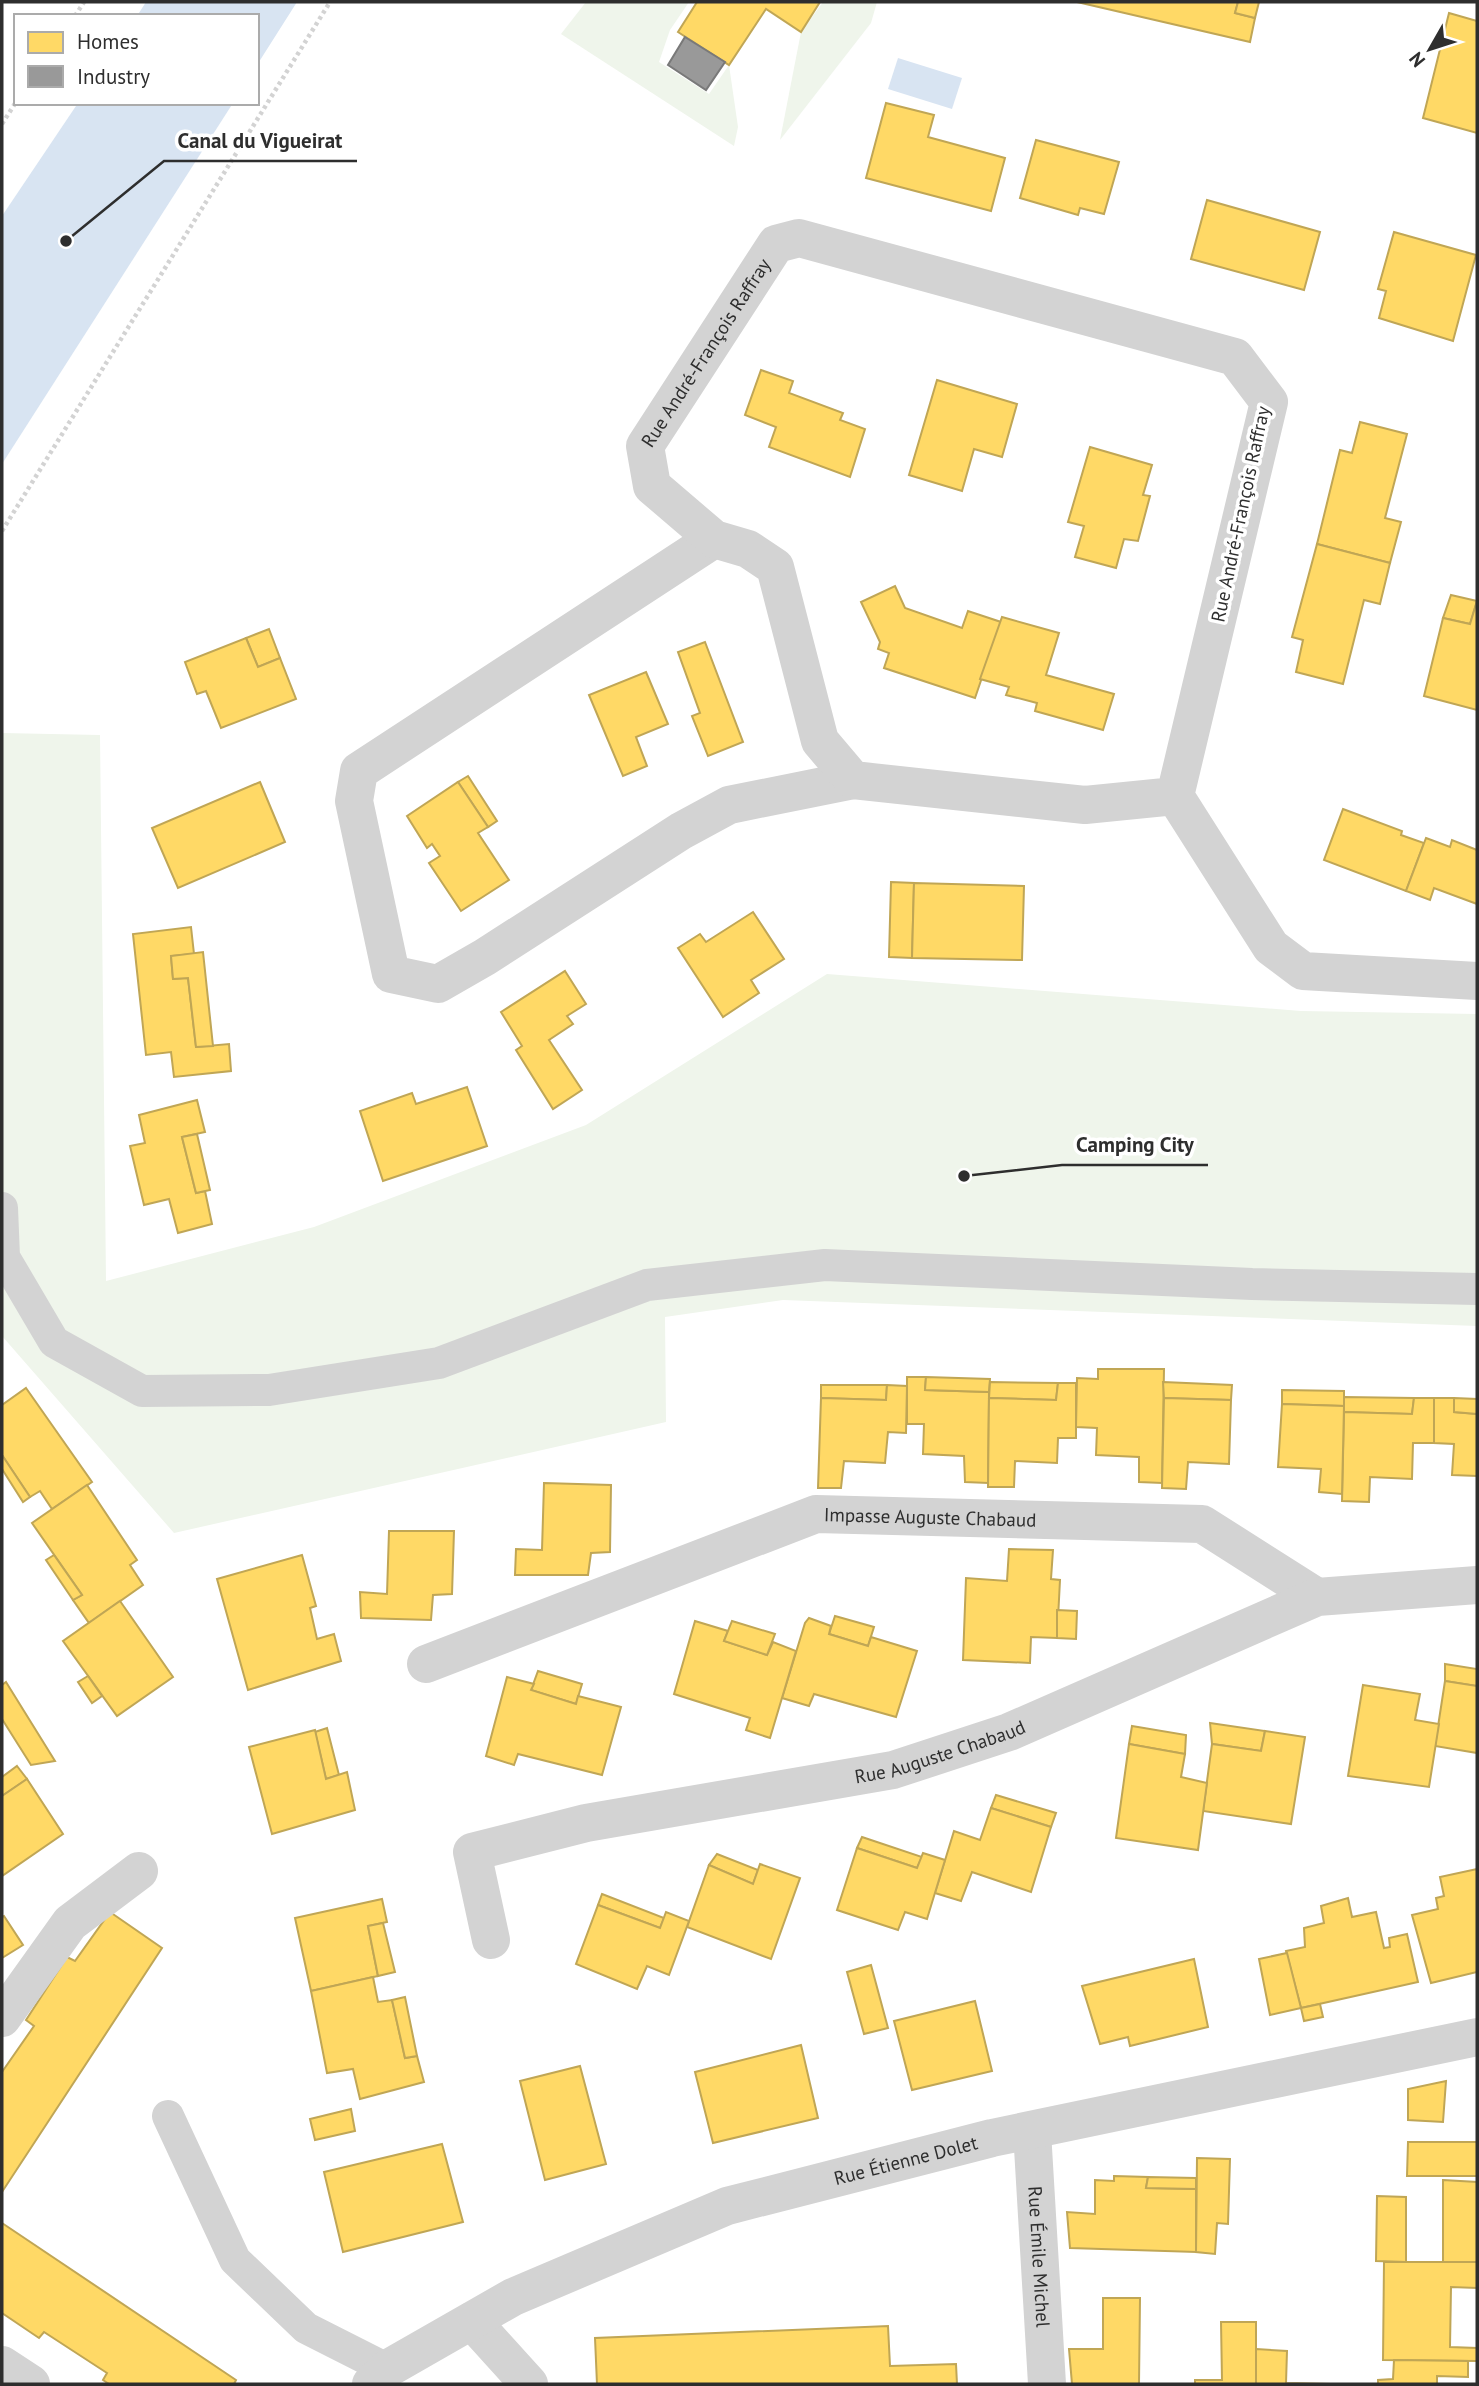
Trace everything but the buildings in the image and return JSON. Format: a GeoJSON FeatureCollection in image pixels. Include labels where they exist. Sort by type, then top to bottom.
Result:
{"type":"FeatureCollection","features":[{"type":"Feature","properties":{"kind":"street","name":"Rue André-François Raffray"},"geometry":{"type":"LineString","coordinates":[[853,780],[820,741],[775,567],[748,549],[714,539],[652,486],[645,446],[776,244],[799,238],[1235,357],[1269,402],[1175,796]]}},
{"type":"Feature","properties":{"kind":"street"},"geometry":{"type":"LineString","coordinates":[[714,539],[359,771],[354,801],[391,974],[438,984],[485,957],[681,831],[729,805],[853,780],[1085,805],[1175,796],[1271,947],[1303,971],[1477,981]]}},
{"type":"Feature","properties":{"kind":"street","name":"Impasse Auguste Chabaud"},"geometry":{"type":"LineString","coordinates":[[426,1664],[816,1514],[1202,1524],[1317,1597]]}},
{"type":"Feature","properties":{"kind":"street","name":"Rue Auguste Chabaud"},"geometry":{"type":"LineString","coordinates":[[491,1940],[472,1852],[586,1823],[893,1770],[1009,1732],[1317,1597],[1477,1585]]}},
{"type":"Feature","properties":{"kind":"street"},"geometry":{"type":"LineString","coordinates":[[2,2018],[70,1923],[139,1871]]}},
{"type":"Feature","properties":{"kind":"street","name":"Rue Étienne Dolet"},"geometry":{"type":"LineString","coordinates":[[379,2377],[513,2297],[727,2206],[1032,2131],[1477,2037]]}},
{"type":"Feature","properties":{"kind":"street","name":"Rue Émile Michel"},"geometry":{"type":"LineString","coordinates":[[1032,2131],[1047,2384]]}},
{"type":"Feature","properties":{"kind":"street"},"geometry":{"type":"LineString","coordinates":[[472,2321],[529,2384]]}},
{"type":"Feature","properties":{"kind":"street"},"geometry":{"type":"LineString","coordinates":[[2,2365],[31,2384]]}},
{"type":"Feature","properties":{"kind":"lane"},"geometry":{"type":"LineString","coordinates":[[2,1208],[3,1258],[54,1342],[142,1391],[269,1390],[439,1363],[647,1285],[825,1265],[1252,1284],[1477,1289]]}},
{"type":"Feature","properties":{"kind":"lane"},"geometry":{"type":"LineString","coordinates":[[168,2116],[235,2260],[306,2328],[379,2377]]}},
{"type":"Feature","properties":{"kind":"path"},"geometry":{"type":"LineString","coordinates":[[2,531],[330,2]]}},
{"type":"Feature","properties":{"kind":"path"},"geometry":{"type":"LineString","coordinates":[[2,124],[14,105]]}},
{"type":"Feature","properties":{"kind":"shaded area"},"geometry":{"type":"Polygon","coordinates":[[[586,2],[689,2],[670,30],[659,62],[709,94],[729,65],[738,127],[734,146],[561,34],[586,2]]]}},
{"type":"Feature","properties":{"kind":"shaded area"},"geometry":{"type":"Polygon","coordinates":[[[823,2],[877,2],[871,23],[780,140],[801,32],[823,2]]]}},
{"type":"Feature","properties":{"kind":"shaded area"},"geometry":{"type":"Polygon","coordinates":[[[2,733],[100,735],[106,1281],[314,1227],[586,1125],[827,974],[1301,1011],[1477,1014],[1477,1326],[783,1300],[665,1317],[666,1422],[174,1533],[2,1336],[2,733]]]}},
{"type":"Feature","properties":{"kind":"water"},"geometry":{"type":"Polygon","coordinates":[[[146,2],[297,2],[259,62],[259,14],[138,14],[146,2]]]}},
{"type":"Feature","properties":{"kind":"water"},"geometry":{"type":"Polygon","coordinates":[[[898,58],[962,78],[952,109],[888,89],[898,58]]]}},
{"type":"Feature","properties":{"kind":"water"},"geometry":{"type":"Polygon","coordinates":[[[77,105],[232,105],[2,464],[2,216],[77,105]]]}},
{"type":"Feature","properties":{"kind":"place","name":"Canal du Vigueirat"},"geometry":{"type":"Point","coordinates":[66,241]}},
{"type":"Feature","properties":{"kind":"place","name":"Camping City"},"geometry":{"type":"Point","coordinates":[964,1176]}}]}
